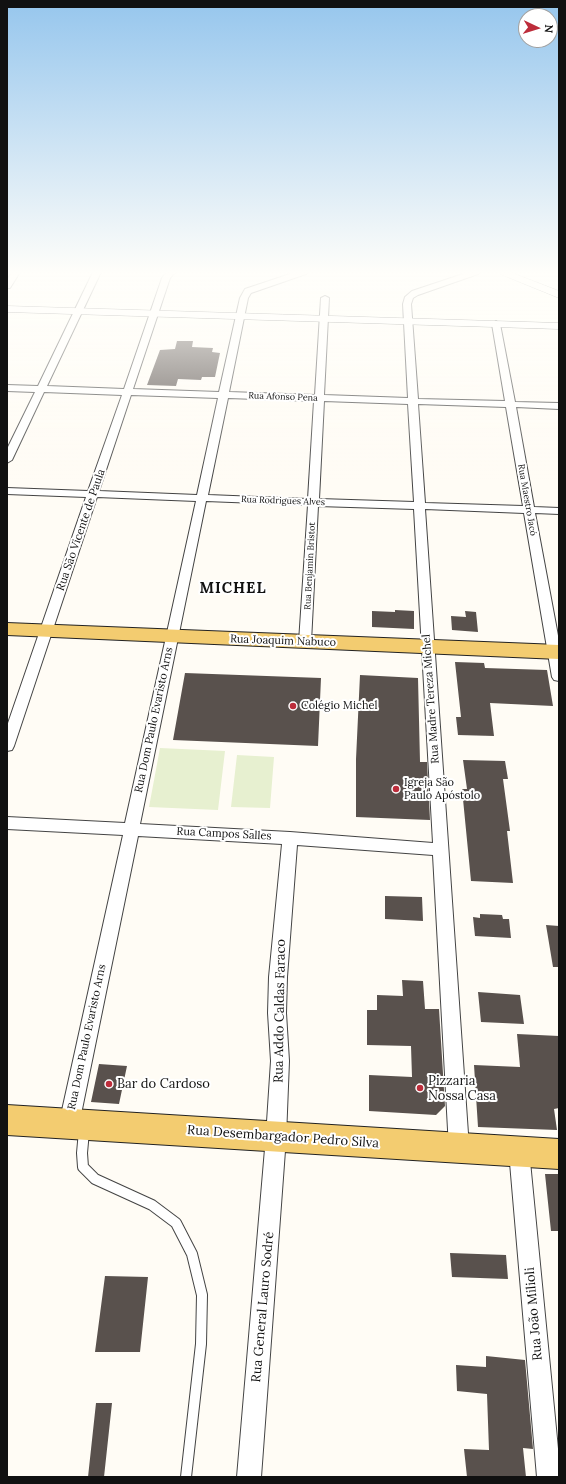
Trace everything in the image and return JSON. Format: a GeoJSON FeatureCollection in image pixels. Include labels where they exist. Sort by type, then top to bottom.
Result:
{"type":"FeatureCollection","features":[{"type":"Feature","properties":{"kind":"main road","name":"Rua Joaquim Nabuco"},"geometry":{"type":"LineString","coordinates":[[7,629],[557,652]]}},
{"type":"Feature","properties":{"kind":"main road","name":"Rua Desembargador Pedro Silva"},"geometry":{"type":"LineString","coordinates":[[7,1120],[559,1154]]}},
{"type":"Feature","properties":{"kind":"street"},"geometry":{"type":"LineString","coordinates":[[7,460],[64,341]]}},
{"type":"Feature","properties":{"kind":"street","name":"Rua São Vicente de Paula"},"geometry":{"type":"LineString","coordinates":[[7,746],[145,341]]}},
{"type":"Feature","properties":{"kind":"street","name":"Rua Dom Paulo Evaristo Arns"},"geometry":{"type":"LineString","coordinates":[[77,1124],[131,829],[235,341]]}},
{"type":"Feature","properties":{"kind":"street","name":"Rua Benjamin Bristot"},"geometry":{"type":"LineString","coordinates":[[305,642],[323,341]]}},
{"type":"Feature","properties":{"kind":"street","name":"Rua Madre Tereza Michel"},"geometry":{"type":"LineString","coordinates":[[409,341],[459,1148]]}},
{"type":"Feature","properties":{"kind":"street","name":"Rua Maestro Jacó"},"geometry":{"type":"LineString","coordinates":[[499,341],[529,510],[557,652],[559,677]]}},
{"type":"Feature","properties":{"kind":"street","name":"Rua Afonso Pena"},"geometry":{"type":"LineString","coordinates":[[7,388],[559,406]]}},
{"type":"Feature","properties":{"kind":"street","name":"Rua Rodrigues Alves"},"geometry":{"type":"LineString","coordinates":[[7,491],[559,511]]}},
{"type":"Feature","properties":{"kind":"street","name":"Rua Campos Salles"},"geometry":{"type":"LineString","coordinates":[[7,822],[290,838],[441,850]]}},
{"type":"Feature","properties":{"kind":"street","name":"Rua Addo Caldas Faraco"},"geometry":{"type":"LineString","coordinates":[[276,1137],[280,1061],[277,1013],[278,977],[290,838]]}},
{"type":"Feature","properties":{"kind":"street","name":"Rua General Lauro Sodré"},"geometry":{"type":"LineString","coordinates":[[249,1477],[276,1137]]}},
{"type":"Feature","properties":{"kind":"street","name":"Rua João Milioli"},"geometry":{"type":"LineString","coordinates":[[519,1152],[549,1477]]}},
{"type":"Feature","properties":{"kind":"lane"},"geometry":{"type":"LineString","coordinates":[[77,1124],[83,1167],[94,1179],[152,1205],[176,1223],[192,1254],[202,1295],[201,1344],[186,1477]]}},
{"type":"Feature","properties":{"kind":"green space"},"geometry":{"type":"Polygon","coordinates":[[[160,748],[225,751],[218,810],[149,807],[160,748]]]}},
{"type":"Feature","properties":{"kind":"green space"},"geometry":{"type":"Polygon","coordinates":[[[237,755],[274,757],[270,808],[231,807],[237,755]]]}},
{"type":"Feature","properties":{"kind":"building"},"geometry":{"type":"Polygon","coordinates":[[[177,341],[193,341],[192,347],[213,348],[212,352],[220,353],[215,377],[202,377],[201,380],[178,379],[176,386],[147,385],[160,350],[175,349],[177,341]]]}},
{"type":"Feature","properties":{"kind":"building"},"geometry":{"type":"Polygon","coordinates":[[[395,610],[414,611],[414,629],[372,627],[372,611],[395,612],[395,610]]]}},
{"type":"Feature","properties":{"kind":"building"},"geometry":{"type":"Polygon","coordinates":[[[465,611],[476,612],[478,632],[452,630],[451,616],[466,617],[465,611]]]}},
{"type":"Feature","properties":{"kind":"building"},"geometry":{"type":"Polygon","coordinates":[[[455,662],[484,663],[485,668],[547,670],[553,706],[490,703],[494,736],[458,735],[456,717],[461,717],[455,662]]]}},
{"type":"Feature","properties":{"kind":"building"},"geometry":{"type":"Polygon","coordinates":[[[185,673],[321,678],[318,746],[173,740],[185,673]]]}},
{"type":"Feature","properties":{"kind":"building"},"geometry":{"type":"Polygon","coordinates":[[[360,675],[418,678],[420,762],[427,762],[430,820],[356,817],[356,759],[360,675]]]}},
{"type":"Feature","properties":{"kind":"building"},"geometry":{"type":"Polygon","coordinates":[[[463,760],[505,761],[508,779],[503,779],[510,831],[507,831],[513,883],[471,881],[462,789],[467,789],[463,760]]]}},
{"type":"Feature","properties":{"kind":"building"},"geometry":{"type":"Polygon","coordinates":[[[385,896],[422,897],[423,921],[385,919],[385,896]]]}},
{"type":"Feature","properties":{"kind":"building"},"geometry":{"type":"Polygon","coordinates":[[[480,914],[502,915],[503,919],[509,919],[511,938],[475,936],[473,917],[480,918],[480,914]]]}},
{"type":"Feature","properties":{"kind":"building"},"geometry":{"type":"Polygon","coordinates":[[[546,925],[559,926],[559,967],[553,967],[546,925]]]}},
{"type":"Feature","properties":{"kind":"building"},"geometry":{"type":"Polygon","coordinates":[[[402,980],[423,981],[425,1009],[439,1009],[445,1106],[436,1115],[369,1111],[369,1075],[412,1077],[411,1046],[367,1045],[367,1010],[377,1010],[377,995],[403,996],[402,980]]]}},
{"type":"Feature","properties":{"kind":"building"},"geometry":{"type":"Polygon","coordinates":[[[478,992],[520,995],[524,1024],[481,1022],[478,992]]]}},
{"type":"Feature","properties":{"kind":"building"},"geometry":{"type":"Polygon","coordinates":[[[517,1034],[559,1036],[559,1108],[554,1109],[557,1130],[478,1127],[474,1065],[520,1067],[517,1034]]]}},
{"type":"Feature","properties":{"kind":"building","name":"Bar do Cardoso"},"geometry":{"type":"Polygon","coordinates":[[[99,1064],[127,1066],[119,1104],[91,1102],[99,1064]]]}},
{"type":"Feature","properties":{"kind":"building"},"geometry":{"type":"Polygon","coordinates":[[[545,1174],[559,1174],[559,1231],[551,1231],[545,1174]]]}},
{"type":"Feature","properties":{"kind":"building"},"geometry":{"type":"Polygon","coordinates":[[[450,1253],[506,1255],[508,1279],[452,1277],[450,1253]]]}},
{"type":"Feature","properties":{"kind":"building"},"geometry":{"type":"Polygon","coordinates":[[[105,1276],[148,1277],[140,1352],[95,1352],[105,1276]]]}},
{"type":"Feature","properties":{"kind":"building"},"geometry":{"type":"Polygon","coordinates":[[[486,1356],[525,1360],[533,1449],[523,1448],[526,1477],[467,1477],[464,1449],[489,1450],[487,1394],[457,1391],[456,1365],[486,1367],[486,1356]]]}},
{"type":"Feature","properties":{"kind":"building"},"geometry":{"type":"Polygon","coordinates":[[[96,1403],[112,1403],[104,1477],[88,1477],[96,1403]]]}},
{"type":"Feature","properties":{"kind":"place","name":"Colégio Michel"},"geometry":{"type":"Point","coordinates":[293,706]}},
{"type":"Feature","properties":{"kind":"place","name":"Igreja São Paulo Apóstolo"},"geometry":{"type":"Point","coordinates":[396,789]}},
{"type":"Feature","properties":{"kind":"place","name":"Bar do Cardoso"},"geometry":{"type":"Point","coordinates":[109,1084]}},
{"type":"Feature","properties":{"kind":"place","name":"Pizzaria Nossa Casa"},"geometry":{"type":"Point","coordinates":[420,1088]}},
{"type":"Feature","properties":{"kind":"district","name":"MICHEL"},"geometry":{"type":"Point","coordinates":[233,589]}}]}
